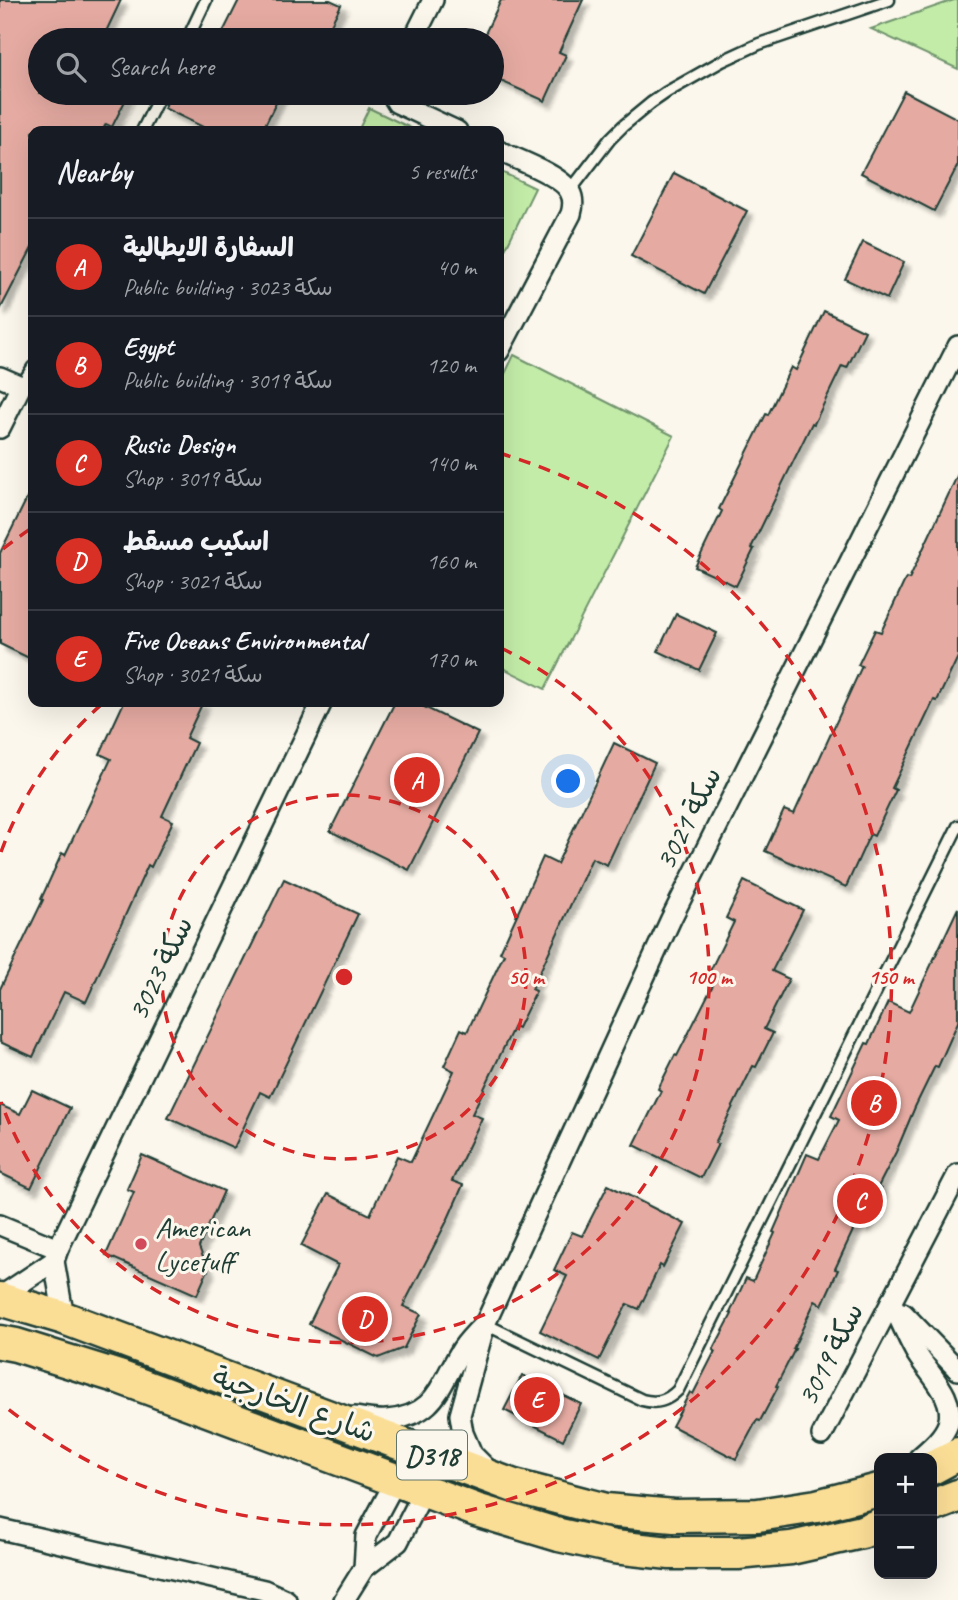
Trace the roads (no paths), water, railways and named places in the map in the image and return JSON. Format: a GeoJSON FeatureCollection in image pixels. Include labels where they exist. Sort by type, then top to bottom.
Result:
{"type":"FeatureCollection","features":[{"type":"Feature","properties":{"kind":"main road","name":"شارع الخارجية"},"geometry":{"type":"LineString","coordinates":[[0,1298],[64,1318],[514,1486],[606,1510],[674,1516],[758,1516],[817,1506],[874,1491]]}},
{"type":"Feature","properties":{"kind":"main road","name":"شارع الخارجية"},"geometry":{"type":"LineString","coordinates":[[0,1342],[119,1377],[476,1510],[559,1535],[614,1547],[670,1553],[738,1553],[790,1548],[874,1527]]}},
{"type":"Feature","properties":{"kind":"main road"},"geometry":{"type":"LineString","coordinates":[[937,1465],[958,1454]]}},
{"type":"Feature","properties":{"kind":"main road"},"geometry":{"type":"LineString","coordinates":[[937,1504],[958,1496]]}},
{"type":"Feature","properties":{"kind":"street"},"geometry":{"type":"LineString","coordinates":[[419,28],[433,0]]}},
{"type":"Feature","properties":{"kind":"street"},"geometry":{"type":"LineString","coordinates":[[401,105],[446,126]]}},
{"type":"Feature","properties":{"kind":"street"},"geometry":{"type":"LineString","coordinates":[[504,153],[552,176],[565,185],[572,199],[571,214],[504,341]]}},
{"type":"Feature","properties":{"kind":"street","name":"سكة 3021"},"geometry":{"type":"LineString","coordinates":[[498,1480],[472,1454],[463,1433],[460,1415],[485,1324],[671,919],[958,346]]}},
{"type":"Feature","properties":{"kind":"street"},"geometry":{"type":"LineString","coordinates":[[0,377],[21,386],[0,428]]}},
{"type":"Feature","properties":{"kind":"street","name":"سكة 3023"},"geometry":{"type":"LineString","coordinates":[[56,1255],[319,707]]}},
{"type":"Feature","properties":{"kind":"street","name":"سكة 3019"},"geometry":{"type":"LineString","coordinates":[[822,1435],[891,1301],[951,1206],[958,1174]]}},
{"type":"Feature","properties":{"kind":"street"},"geometry":{"type":"LineString","coordinates":[[0,1225],[56,1255]]}},
{"type":"Feature","properties":{"kind":"street"},"geometry":{"type":"LineString","coordinates":[[0,1298],[56,1255]]}},
{"type":"Feature","properties":{"kind":"street"},"geometry":{"type":"LineString","coordinates":[[56,1255],[64,1318]]}},
{"type":"Feature","properties":{"kind":"street","name":"سكة 3019"},"geometry":{"type":"LineString","coordinates":[[891,1301],[958,1370]]}},
{"type":"Feature","properties":{"kind":"street","name":"سكة 3019"},"geometry":{"type":"LineString","coordinates":[[891,1301],[915,1351],[945,1395],[950,1410],[948,1425],[940,1438],[924,1453]]}},
{"type":"Feature","properties":{"kind":"street","name":"سكة 3021"},"geometry":{"type":"LineString","coordinates":[[320,1415],[386,1420],[412,1414],[426,1406],[439,1393],[464,1346],[485,1324]]}},
{"type":"Feature","properties":{"kind":"street"},"geometry":{"type":"LineString","coordinates":[[364,1568],[366,1536],[410,1486]]}},
{"type":"Feature","properties":{"kind":"street"},"geometry":{"type":"LineString","coordinates":[[344,1600],[364,1568],[398,1542],[410,1486]]}},
{"type":"Feature","properties":{"kind":"street"},"geometry":{"type":"LineString","coordinates":[[0,1529],[264,1590],[286,1600]]}},
{"type":"Feature","properties":{"kind":"lane"},"geometry":{"type":"LineString","coordinates":[[193,28],[206,0]]}},
{"type":"Feature","properties":{"kind":"lane"},"geometry":{"type":"LineString","coordinates":[[570,191],[623,126],[667,92],[758,44],[890,0]]}},
{"type":"Feature","properties":{"kind":"lane"},"geometry":{"type":"LineString","coordinates":[[144,126],[155,105]]}},
{"type":"Feature","properties":{"kind":"lane"},"geometry":{"type":"LineString","coordinates":[[21,386],[28,375]]}},
{"type":"Feature","properties":{"kind":"lane"},"geometry":{"type":"LineString","coordinates":[[485,1324],[642,1399],[658,1402],[678,1390],[958,825]]}},
{"type":"Feature","properties":{"kind":"place","name":"السفارة الايطالية"},"geometry":{"type":"Point","coordinates":[417,780]}},
{"type":"Feature","properties":{"kind":"place","name":"Egypt"},"geometry":{"type":"Point","coordinates":[874,1103]}},
{"type":"Feature","properties":{"kind":"place","name":"Rusic Design"},"geometry":{"type":"Point","coordinates":[860,1201]}},
{"type":"Feature","properties":{"kind":"place","name":"American Lycetuff"},"geometry":{"type":"Point","coordinates":[141,1244]}},
{"type":"Feature","properties":{"kind":"place","name":"اسكيب مسقط"},"geometry":{"type":"Point","coordinates":[365,1319]}},
{"type":"Feature","properties":{"kind":"place","name":"Five Oceans Environmental"},"geometry":{"type":"Point","coordinates":[537,1400]}}]}
